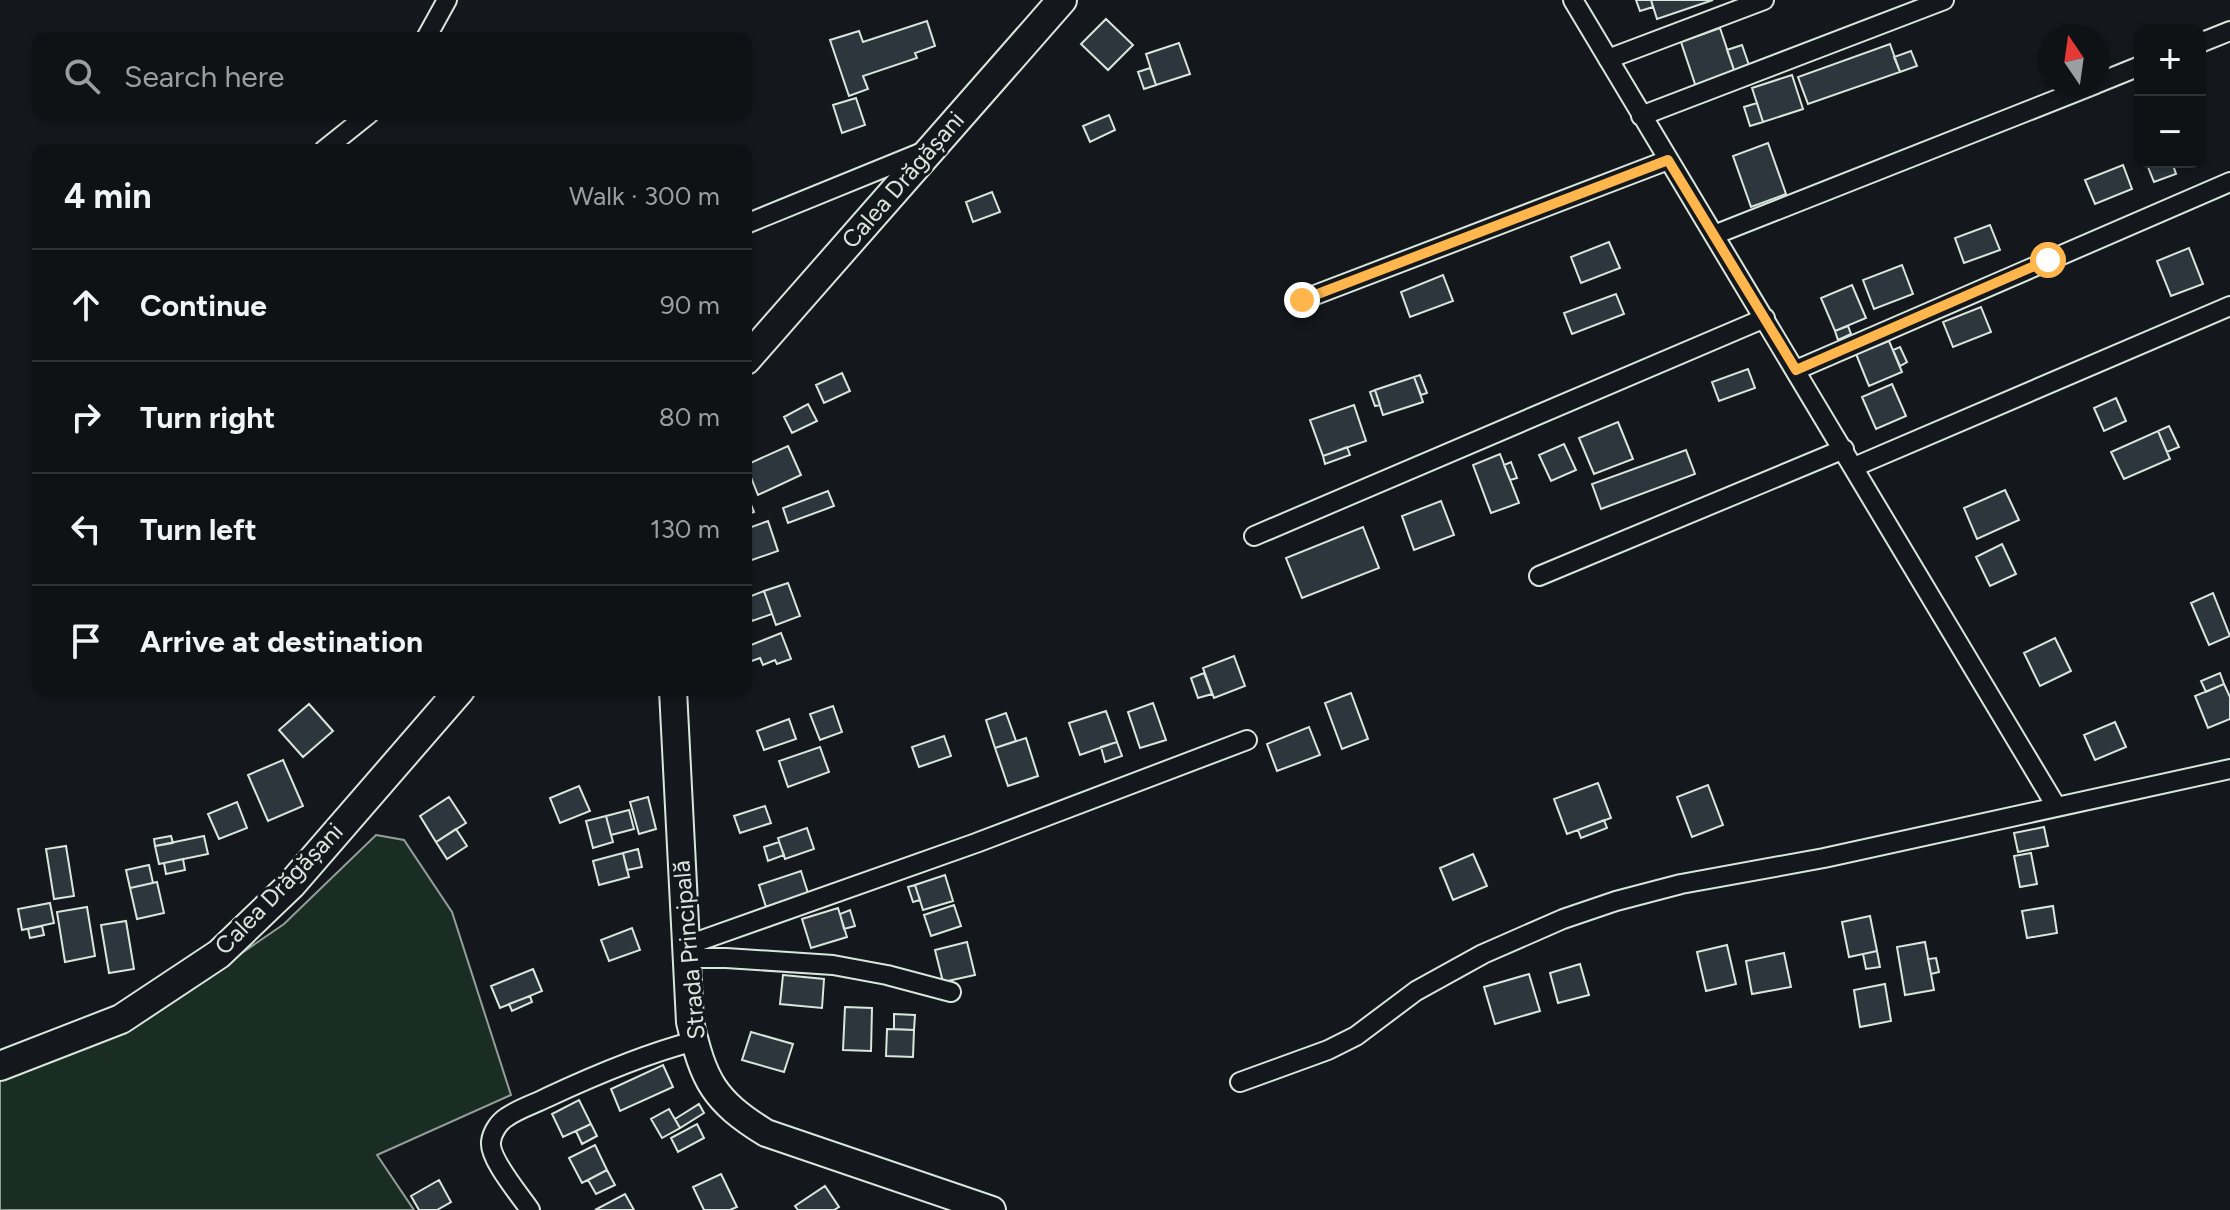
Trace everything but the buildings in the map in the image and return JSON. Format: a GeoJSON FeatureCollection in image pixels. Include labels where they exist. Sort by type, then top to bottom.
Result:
{"type":"FeatureCollection","features":[{"type":"Feature","properties":{"kind":"main road","name":"Calea Drăgășani"},"geometry":{"type":"LineString","coordinates":[[752,353],[1062,0]]}},
{"type":"Feature","properties":{"kind":"main road","name":"Calea Drăgășani"},"geometry":{"type":"LineString","coordinates":[[9,1063],[121,1019],[219,954],[291,885],[455,696]]}},
{"type":"Feature","properties":{"kind":"street"},"geometry":{"type":"LineString","coordinates":[[429,32],[447,0]]}},
{"type":"Feature","properties":{"kind":"street"},"geometry":{"type":"LineString","coordinates":[[1573,0],[2056,806]]}},
{"type":"Feature","properties":{"kind":"street"},"geometry":{"type":"LineString","coordinates":[[1608,59],[1764,0]]}},
{"type":"Feature","properties":{"kind":"street"},"geometry":{"type":"LineString","coordinates":[[1641,116],[1944,0]]}},
{"type":"Feature","properties":{"kind":"street"},"geometry":{"type":"LineString","coordinates":[[2206,41],[2230,31]]}},
{"type":"Feature","properties":{"kind":"street"},"geometry":{"type":"LineString","coordinates":[[2110,79],[2134,69]]}},
{"type":"Feature","properties":{"kind":"street"},"geometry":{"type":"LineString","coordinates":[[1714,235],[2067,96]]}},
{"type":"Feature","properties":{"kind":"street"},"geometry":{"type":"LineString","coordinates":[[332,144],[362,120]]}},
{"type":"Feature","properties":{"kind":"street"},"geometry":{"type":"LineString","coordinates":[[752,222],[930,150]]}},
{"type":"Feature","properties":{"kind":"street"},"geometry":{"type":"LineString","coordinates":[[1302,300],[1668,160]]}},
{"type":"Feature","properties":{"kind":"street"},"geometry":{"type":"LineString","coordinates":[[1796,370],[2230,182]]}},
{"type":"Feature","properties":{"kind":"street"},"geometry":{"type":"LineString","coordinates":[[1854,467],[2230,306]]}},
{"type":"Feature","properties":{"kind":"street"},"geometry":{"type":"LineString","coordinates":[[1254,536],[1765,318]]}},
{"type":"Feature","properties":{"kind":"street"},"geometry":{"type":"LineString","coordinates":[[1539,576],[1844,449]]}},
{"type":"Feature","properties":{"kind":"street","name":"Strada Principală"},"geometry":{"type":"LineString","coordinates":[[673,696],[690,1022],[707,1080],[725,1103],[766,1133],[992,1210]]}},
{"type":"Feature","properties":{"kind":"street"},"geometry":{"type":"LineString","coordinates":[[685,952],[1247,740]]}},
{"type":"Feature","properties":{"kind":"street"},"geometry":{"type":"LineString","coordinates":[[1240,1082],[1328,1050],[1356,1036],[1416,991],[1483,954],[1563,919],[1616,901],[1681,884],[1824,858],[2230,769]]}},
{"type":"Feature","properties":{"kind":"street"},"geometry":{"type":"LineString","coordinates":[[685,952],[833,965],[951,992]]}},
{"type":"Feature","properties":{"kind":"street"},"geometry":{"type":"LineString","coordinates":[[530,1210],[494,1158],[490,1144],[495,1129],[507,1117],[559,1092],[669,1048],[695,1041]]}},
{"type":"Feature","properties":{"kind":"green space"},"geometry":{"type":"Polygon","coordinates":[[[376,835],[404,840],[452,912],[511,1095],[377,1155],[414,1210],[0,1210],[0,1078],[137,1025],[284,924],[376,835]]]}},
{"type":"Feature","properties":{"kind":"route"},"geometry":{"type":"LineString","coordinates":[[1302,300],[1668,160],[1796,370],[2048,260]]}}]}
